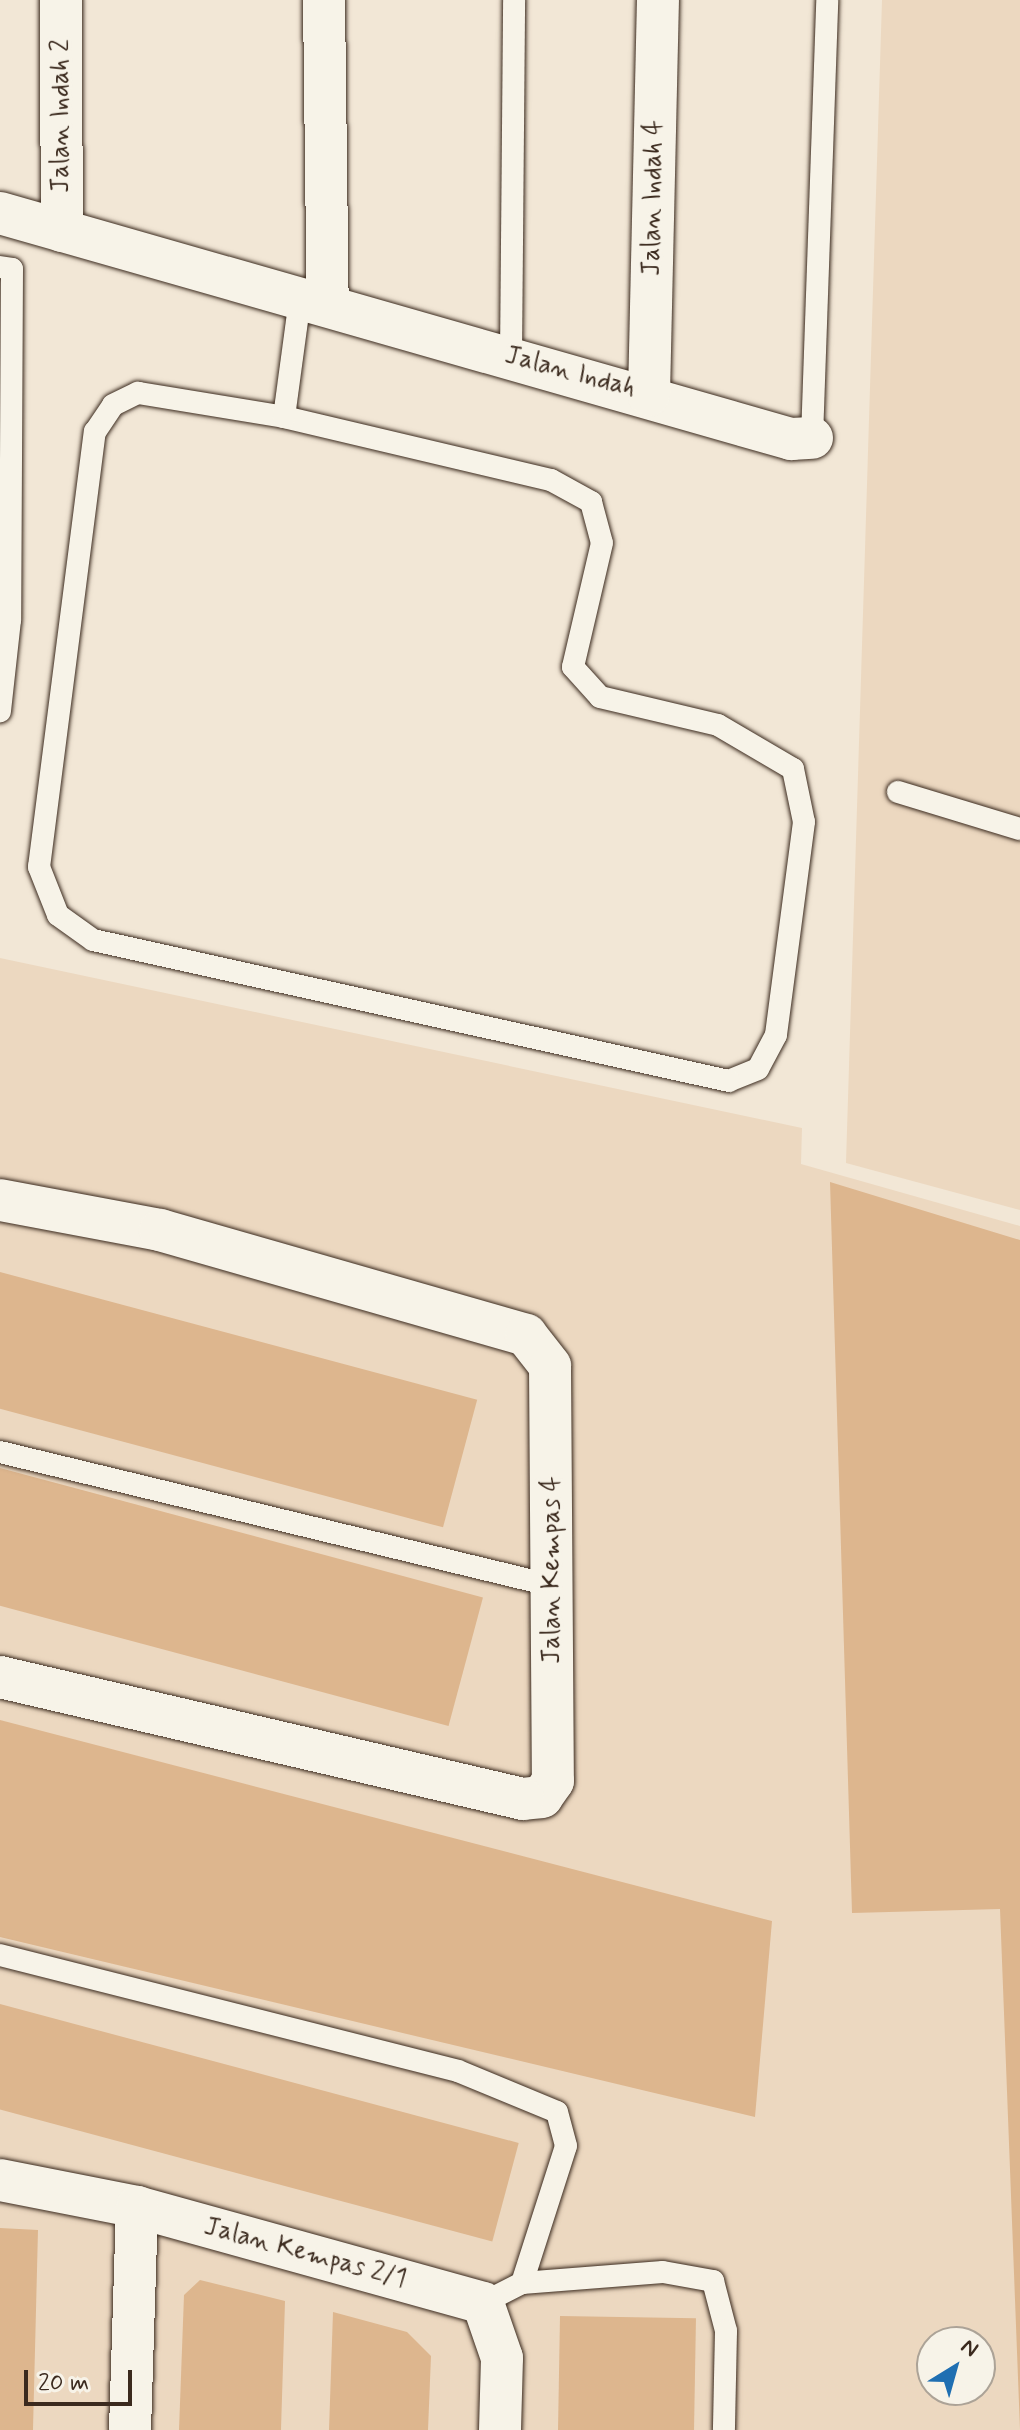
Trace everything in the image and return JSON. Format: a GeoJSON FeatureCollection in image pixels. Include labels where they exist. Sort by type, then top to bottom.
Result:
{"type":"FeatureCollection","features":[{"type":"Feature","properties":{"kind":"street","name":"Jalan Indah 2"},"geometry":{"type":"LineString","coordinates":[[61,0],[62,231]]}},
{"type":"Feature","properties":{"kind":"street"},"geometry":{"type":"LineString","coordinates":[[314,302],[324,0]]}},
{"type":"Feature","properties":{"kind":"street","name":"Jalan Indah 4"},"geometry":{"type":"LineString","coordinates":[[649,395],[658,0]]}},
{"type":"Feature","properties":{"kind":"street","name":"Jalan Indah"},"geometry":{"type":"LineString","coordinates":[[0,213],[649,395],[791,439],[812,438]]}},
{"type":"Feature","properties":{"kind":"street","name":"Jalan Kempas 4"},"geometry":{"type":"LineString","coordinates":[[0,1200],[160,1230],[526,1335],[550,1366],[554,1586],[553,1781],[542,1797],[523,1799],[0,1677]]}},
{"type":"Feature","properties":{"kind":"street","name":"Jalan Kempas 2/1"},"geometry":{"type":"LineString","coordinates":[[0,2180],[137,2207],[483,2303]]}},
{"type":"Feature","properties":{"kind":"street"},"geometry":{"type":"LineString","coordinates":[[130,2430],[137,2207]]}},
{"type":"Feature","properties":{"kind":"street"},"geometry":{"type":"LineString","coordinates":[[483,2303],[502,2358],[500,2430]]}},
{"type":"Feature","properties":{"kind":"lane"},"geometry":{"type":"LineString","coordinates":[[511,357],[514,0]]}},
{"type":"Feature","properties":{"kind":"lane"},"geometry":{"type":"LineString","coordinates":[[812,438],[827,0]]}},
{"type":"Feature","properties":{"kind":"lane"},"geometry":{"type":"LineString","coordinates":[[0,267],[12,269],[5,618],[0,711]]}},
{"type":"Feature","properties":{"kind":"lane"},"geometry":{"type":"LineString","coordinates":[[284,417],[314,302]]}},
{"type":"Feature","properties":{"kind":"lane"},"geometry":{"type":"LineString","coordinates":[[138,393],[284,417],[551,480],[591,502],[602,543],[573,667],[600,697],[718,725],[793,769],[804,822],[776,1035],[758,1069],[729,1081],[93,940],[58,915],[39,867],[95,432],[113,405],[138,393]]}},
{"type":"Feature","properties":{"kind":"lane"},"geometry":{"type":"LineString","coordinates":[[898,792],[1020,829]]}},
{"type":"Feature","properties":{"kind":"lane"},"geometry":{"type":"LineString","coordinates":[[0,1452],[554,1586]]}},
{"type":"Feature","properties":{"kind":"lane"},"geometry":{"type":"LineString","coordinates":[[0,1955],[458,2071],[557,2112],[566,2146],[522,2283]]}},
{"type":"Feature","properties":{"kind":"lane"},"geometry":{"type":"LineString","coordinates":[[483,2303],[522,2283],[663,2272],[713,2281],[726,2331],[724,2430]]}},
{"type":"Feature","properties":{"kind":"shaded area"},"geometry":{"type":"Polygon","coordinates":[[[882,0],[1020,0],[1020,1210],[846,1163],[882,0]]]}},
{"type":"Feature","properties":{"kind":"shaded area"},"geometry":{"type":"Polygon","coordinates":[[[0,958],[802,1128],[801,1164],[1020,1226],[1020,2430],[0,2430],[0,958]]]}},
{"type":"Feature","properties":{"kind":"building"},"geometry":{"type":"Polygon","coordinates":[[[830,1182],[1020,1240],[1020,2430],[1000,1909],[852,1913],[830,1182]]]}},
{"type":"Feature","properties":{"kind":"building"},"geometry":{"type":"Polygon","coordinates":[[[0,1272],[477,1400],[443,1527],[0,1409],[0,1272]]]}},
{"type":"Feature","properties":{"kind":"building"},"geometry":{"type":"Polygon","coordinates":[[[0,1468],[483,1597],[449,1726],[0,1606],[0,1468]]]}},
{"type":"Feature","properties":{"kind":"building"},"geometry":{"type":"Polygon","coordinates":[[[0,1720],[772,1921],[755,2117],[0,1937],[0,1720]]]}},
{"type":"Feature","properties":{"kind":"building"},"geometry":{"type":"Polygon","coordinates":[[[0,2004],[519,2143],[492,2242],[0,2110],[0,2004]]]}},
{"type":"Feature","properties":{"kind":"building"},"geometry":{"type":"Polygon","coordinates":[[[0,2228],[38,2230],[33,2430],[0,2430],[0,2228]]]}},
{"type":"Feature","properties":{"kind":"building"},"geometry":{"type":"Polygon","coordinates":[[[200,2280],[285,2301],[281,2430],[179,2430],[184,2295],[200,2280]]]}},
{"type":"Feature","properties":{"kind":"building"},"geometry":{"type":"Polygon","coordinates":[[[333,2312],[407,2332],[431,2356],[428,2430],[329,2430],[333,2312]]]}},
{"type":"Feature","properties":{"kind":"building"},"geometry":{"type":"Polygon","coordinates":[[[560,2316],[696,2318],[694,2430],[558,2430],[560,2316]]]}}]}
